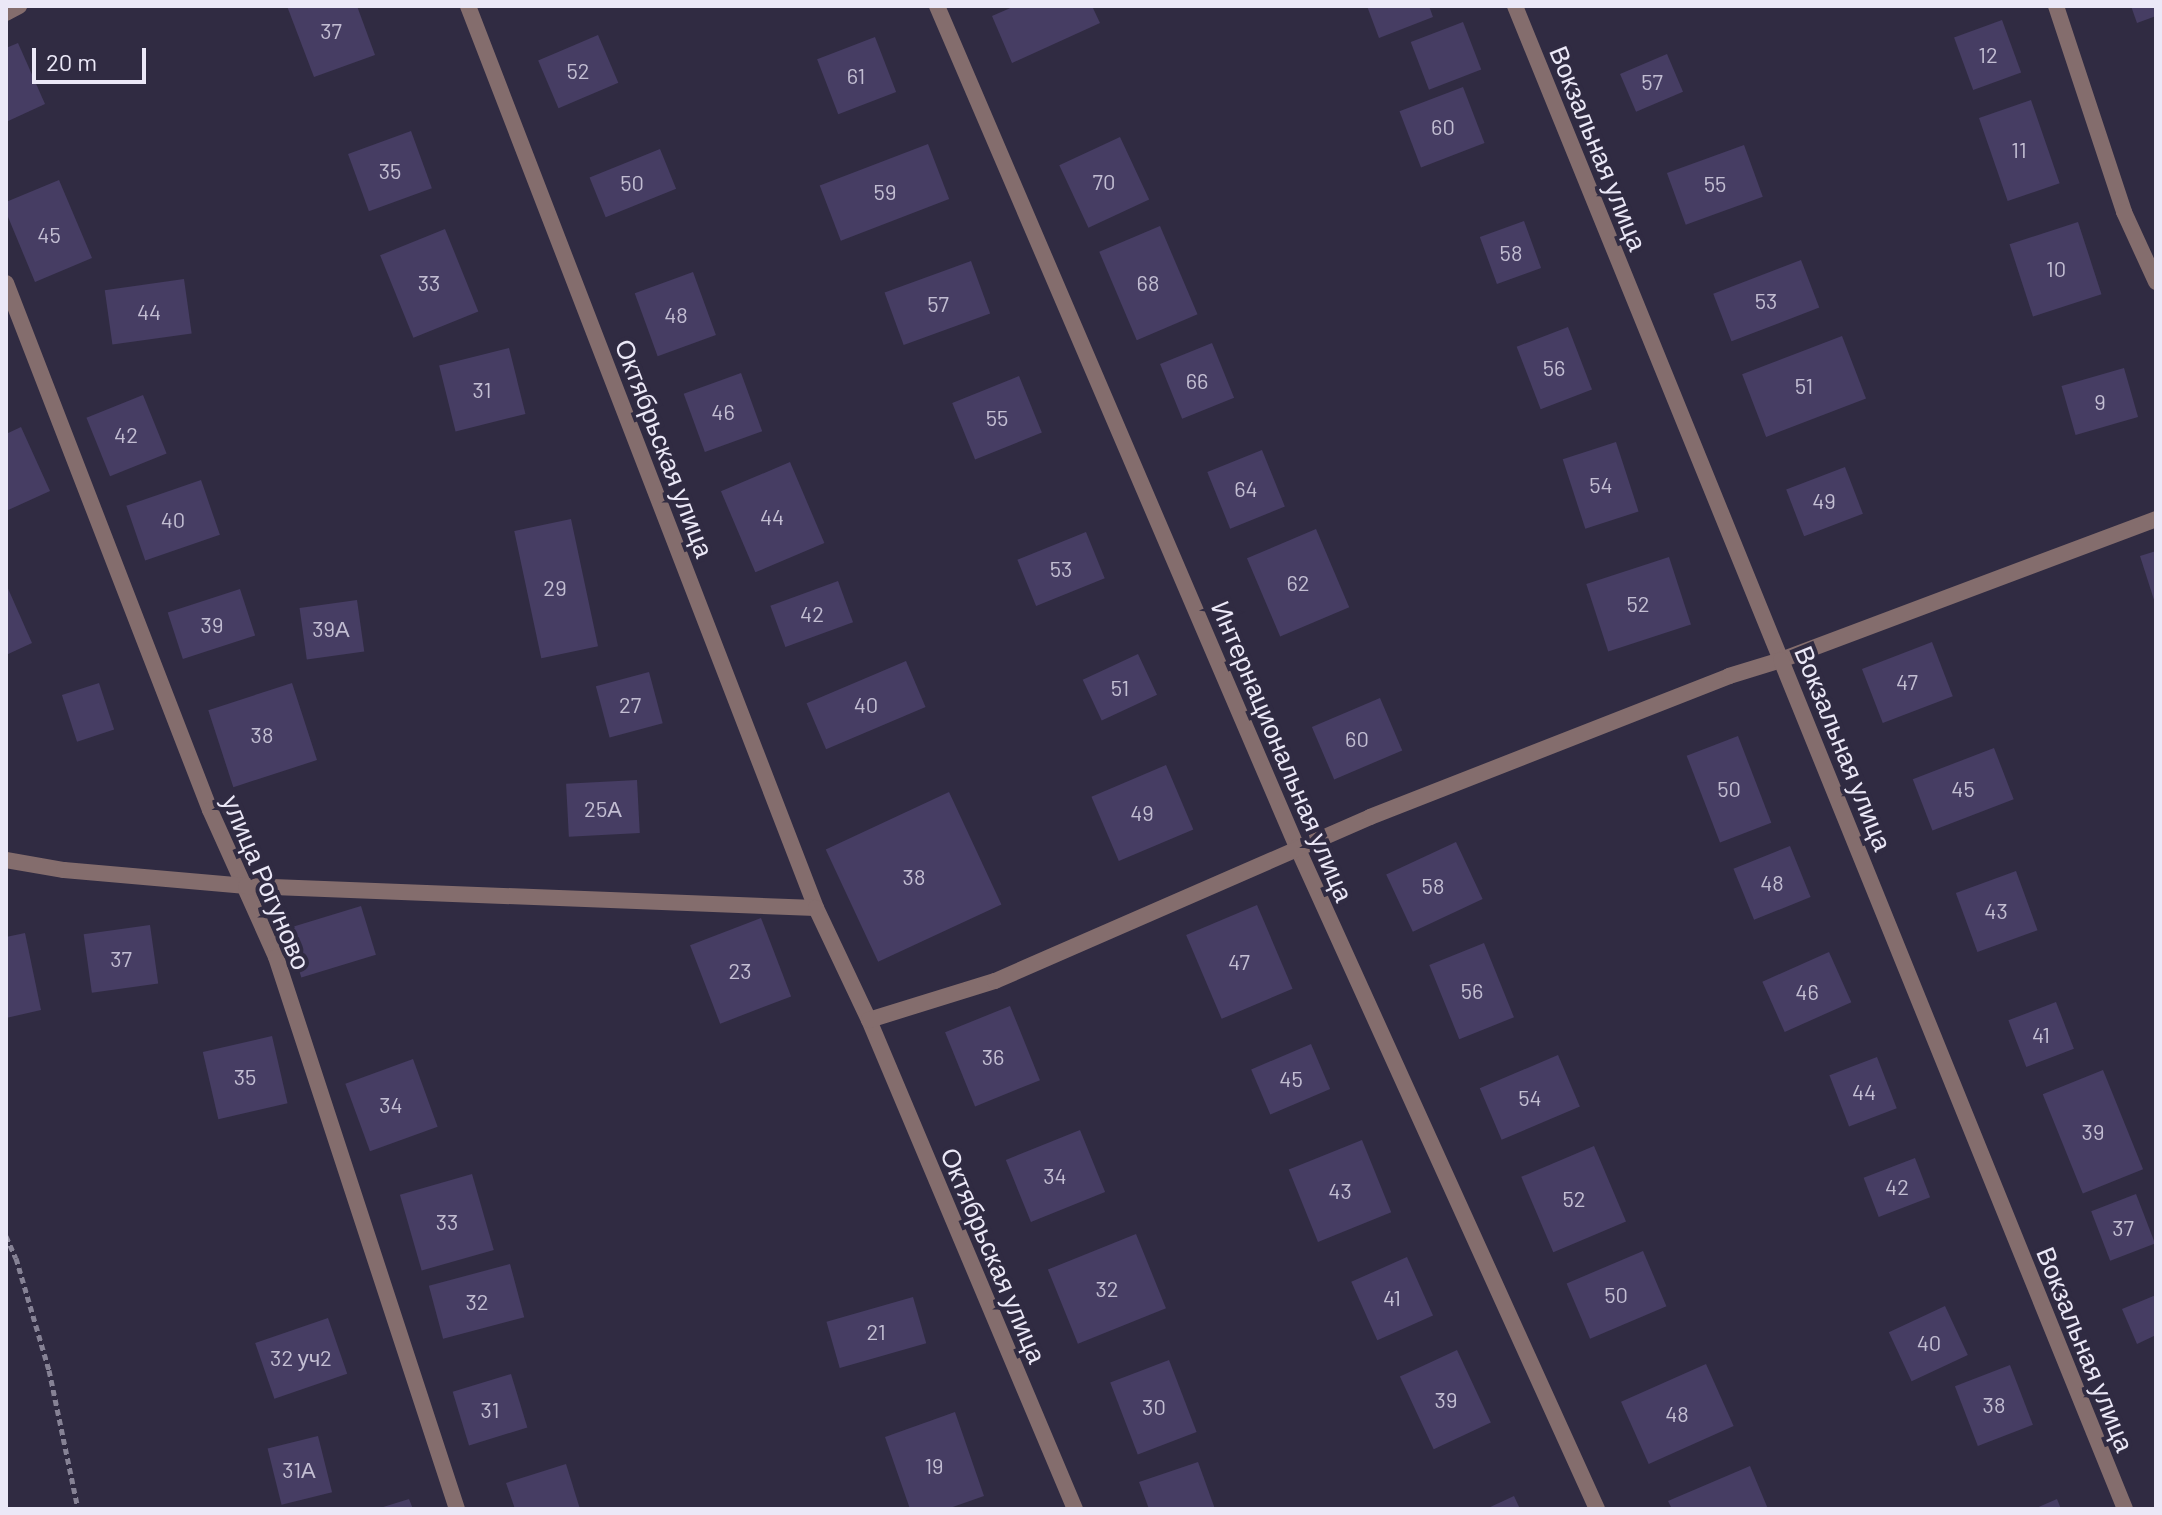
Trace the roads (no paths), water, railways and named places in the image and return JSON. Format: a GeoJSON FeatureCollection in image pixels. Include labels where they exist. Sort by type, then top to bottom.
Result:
{"type":"FeatureCollection","features":[{"type":"Feature","properties":{"kind":"street"},"geometry":{"type":"LineString","coordinates":[[6,13],[19,6]]}},
{"type":"Feature","properties":{"kind":"street","name":"Октябрьская улица"},"geometry":{"type":"LineString","coordinates":[[468,6],[816,908],[869,1020],[1075,1509]]}},
{"type":"Feature","properties":{"kind":"street","name":"Интернациональная улица"},"geometry":{"type":"LineString","coordinates":[[937,6],[1297,847],[1597,1509]]}},
{"type":"Feature","properties":{"kind":"street","name":"Вокзальная улица"},"geometry":{"type":"LineString","coordinates":[[1515,6],[2125,1509]]}},
{"type":"Feature","properties":{"kind":"street"},"geometry":{"type":"LineString","coordinates":[[2056,6],[2124,212],[2156,282]]}},
{"type":"Feature","properties":{"kind":"street","name":"улица Рогуново"},"geometry":{"type":"LineString","coordinates":[[6,283],[210,810],[276,957],[457,1509]]}},
{"type":"Feature","properties":{"kind":"street"},"geometry":{"type":"LineString","coordinates":[[869,1020],[995,981],[1297,847],[1729,676],[1781,660],[2156,519]]}},
{"type":"Feature","properties":{"kind":"street"},"geometry":{"type":"LineString","coordinates":[[6,860],[64,870],[246,886],[816,908]]}}]}
